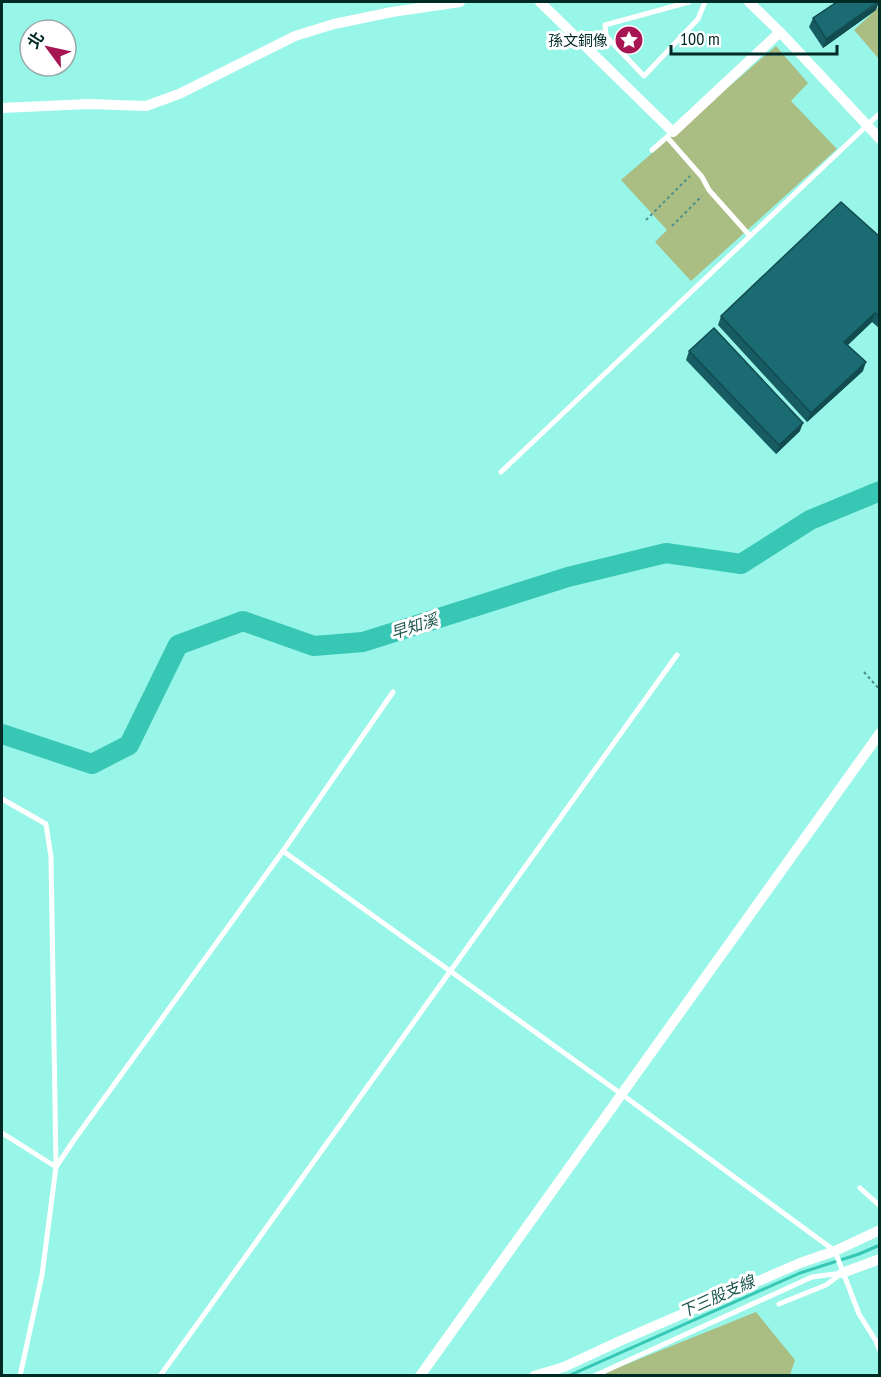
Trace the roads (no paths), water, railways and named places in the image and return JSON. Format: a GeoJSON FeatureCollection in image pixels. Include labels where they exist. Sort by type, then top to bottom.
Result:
{"type":"FeatureCollection","features":[{"type":"Feature","properties":{"kind":"street"},"geometry":{"type":"LineString","coordinates":[[2,108],[88,104],[146,106],[179,94],[295,36],[334,24],[380,14],[460,2]]}},
{"type":"Feature","properties":{"kind":"street"},"geometry":{"type":"LineString","coordinates":[[540,2],[670,135],[780,32]]}},
{"type":"Feature","properties":{"kind":"street"},"geometry":{"type":"LineString","coordinates":[[748,2],[780,32],[879,139]]}},
{"type":"Feature","properties":{"kind":"street"},"geometry":{"type":"LineString","coordinates":[[420,1376],[879,733]]}},
{"type":"Feature","properties":{"kind":"street"},"geometry":{"type":"LineString","coordinates":[[534,1376],[564,1367],[879,1230]]}},
{"type":"Feature","properties":{"kind":"street"},"geometry":{"type":"LineString","coordinates":[[842,1273],[879,1259]]}},
{"type":"Feature","properties":{"kind":"lane"},"geometry":{"type":"LineString","coordinates":[[689,2],[605,25],[606,36],[644,76],[698,19],[705,2]]}},
{"type":"Feature","properties":{"kind":"lane"},"geometry":{"type":"LineString","coordinates":[[501,472],[879,113]]}},
{"type":"Feature","properties":{"kind":"lane"},"geometry":{"type":"LineString","coordinates":[[652,150],[670,135],[709,190],[750,236]]}},
{"type":"Feature","properties":{"kind":"lane"},"geometry":{"type":"LineString","coordinates":[[160,1376],[677,655]]}},
{"type":"Feature","properties":{"kind":"lane"},"geometry":{"type":"LineString","coordinates":[[56,1167],[283,851],[393,692]]}},
{"type":"Feature","properties":{"kind":"lane"},"geometry":{"type":"LineString","coordinates":[[2,799],[46,824],[51,857],[56,1167],[42,1275],[20,1376]]}},
{"type":"Feature","properties":{"kind":"lane"},"geometry":{"type":"LineString","coordinates":[[283,851],[835,1251],[859,1314],[876,1341],[879,1351]]}},
{"type":"Feature","properties":{"kind":"lane"},"geometry":{"type":"LineString","coordinates":[[2,1133],[56,1167]]}},
{"type":"Feature","properties":{"kind":"lane"},"geometry":{"type":"LineString","coordinates":[[860,1188],[879,1206]]}},
{"type":"Feature","properties":{"kind":"lane"},"geometry":{"type":"LineString","coordinates":[[778,1304],[826,1285],[842,1273]]}},
{"type":"Feature","properties":{"kind":"lane"},"geometry":{"type":"LineString","coordinates":[[594,1376],[812,1277],[842,1273]]}},
{"type":"Feature","properties":{"kind":"waterway","name":"早知溪"},"geometry":{"type":"LineString","coordinates":[[2,734],[92,764],[129,745],[178,645],[243,621],[314,646],[363,642],[568,577],[666,553],[741,564],[810,520],[880,491]]}},
{"type":"Feature","properties":{"kind":"waterway","name":"下三股支線"},"geometry":{"type":"LineString","coordinates":[[568,1376],[800,1273],[880,1245]]}},
{"type":"Feature","properties":{"kind":"place","name":"孫文銅像"},"geometry":{"type":"Point","coordinates":[629,40]}}]}
